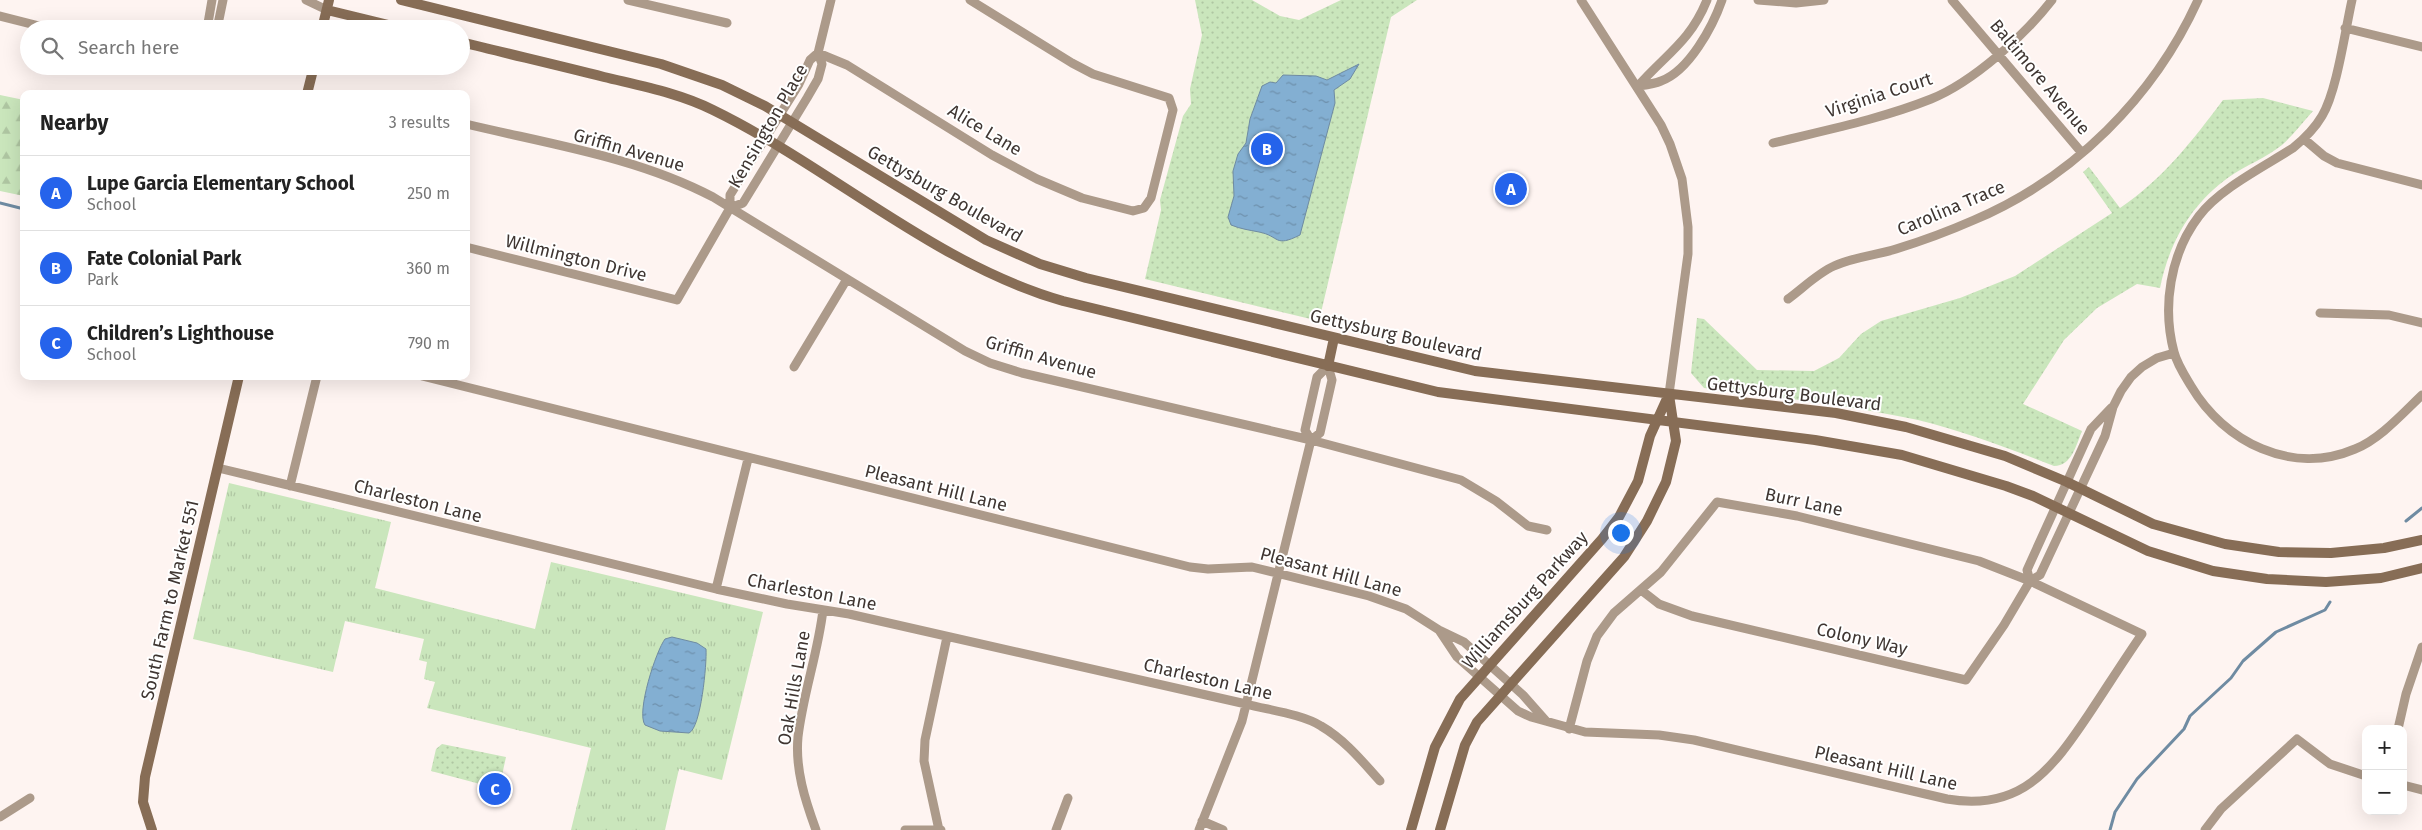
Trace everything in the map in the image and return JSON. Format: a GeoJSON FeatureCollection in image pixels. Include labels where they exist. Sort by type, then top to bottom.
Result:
{"type":"FeatureCollection","features":[{"type":"Feature","properties":{"kind":"street"},"geometry":{"type":"LineString","coordinates":[[209,20],[212,0]]}},
{"type":"Feature","properties":{"kind":"street"},"geometry":{"type":"LineString","coordinates":[[219,20],[223,0]]}},
{"type":"Feature","properties":{"kind":"street"},"geometry":{"type":"LineString","coordinates":[[306,0],[376,20]]}},
{"type":"Feature","properties":{"kind":"street","name":"Gettysburg Boulevard"},"geometry":{"type":"LineString","coordinates":[[401,0],[690,73],[737,91],[986,240],[1027,258],[1086,278],[1475,371],[1836,413],[1906,426],[1988,450],[2067,482],[2168,529],[2251,549],[2279,552],[2331,553],[2384,548],[2422,540]]}},
{"type":"Feature","properties":{"kind":"street"},"geometry":{"type":"LineString","coordinates":[[628,0],[727,23]]}},
{"type":"Feature","properties":{"kind":"street","name":"Kensington Place"},"geometry":{"type":"LineString","coordinates":[[730,208],[743,203],[818,79],[822,64],[818,53],[831,0]]}},
{"type":"Feature","properties":{"kind":"street","name":"Alice Lane"},"geometry":{"type":"LineString","coordinates":[[818,53],[847,65],[992,155],[1036,179],[1082,198],[1133,211],[1144,208],[1151,198],[1173,110],[1171,102],[1165,96],[1112,80],[1072,63],[970,0]]}},
{"type":"Feature","properties":{"kind":"street","name":"Williamsburg Parkway"},"geometry":{"type":"LineString","coordinates":[[1411,830],[1435,747],[1460,699],[1478,676],[1592,550],[1619,517],[1638,481],[1650,436],[1669,394],[1687,260],[1688,213],[1682,179],[1670,144],[1638,86],[1581,0]]}},
{"type":"Feature","properties":{"kind":"street"},"geometry":{"type":"LineString","coordinates":[[1638,86],[1684,41],[1696,25],[1707,0]]}},
{"type":"Feature","properties":{"kind":"street"},"geometry":{"type":"LineString","coordinates":[[1638,86],[1662,81],[1688,60],[1705,38],[1722,0]]}},
{"type":"Feature","properties":{"kind":"street"},"geometry":{"type":"LineString","coordinates":[[1758,0],[1796,3],[1824,0]]}},
{"type":"Feature","properties":{"kind":"street","name":"Baltimore Avenue"},"geometry":{"type":"LineString","coordinates":[[1952,0],[2000,54],[2082,153]]}},
{"type":"Feature","properties":{"kind":"street","name":"Virginia Court"},"geometry":{"type":"LineString","coordinates":[[1773,143],[1862,121],[1932,98],[1970,76],[2000,54],[2052,0]]}},
{"type":"Feature","properties":{"kind":"street","name":"Carolina Trace"},"geometry":{"type":"LineString","coordinates":[[1788,299],[1834,266],[1897,249],[1975,220],[2036,188],[2097,140],[2138,98],[2186,26],[2198,0]]}},
{"type":"Feature","properties":{"kind":"street"},"geometry":{"type":"LineString","coordinates":[[2352,0],[2331,94],[2322,116],[2304,139],[2212,200],[2198,216],[2174,265],[2170,288],[2170,319],[2174,353],[2201,404],[2220,424],[2246,442],[2292,459],[2315,460],[2356,449],[2375,438],[2422,395]]}},
{"type":"Feature","properties":{"kind":"street"},"geometry":{"type":"LineString","coordinates":[[324,20],[328,5]]}},
{"type":"Feature","properties":{"kind":"street"},"geometry":{"type":"LineString","coordinates":[[0,16],[20,21]]}},
{"type":"Feature","properties":{"kind":"street"},"geometry":{"type":"LineString","coordinates":[[2345,28],[2422,47]]}},
{"type":"Feature","properties":{"kind":"street"},"geometry":{"type":"LineString","coordinates":[[470,44],[682,98],[713,110],[779,146],[960,258],[1026,290],[1063,301],[1438,392],[1815,440],[1895,454],[1979,477],[2070,513],[2165,557],[2197,567],[2240,576],[2296,582],[2353,581],[2381,578],[2422,568]]}},
{"type":"Feature","properties":{"kind":"street","name":"Kensington Place"},"geometry":{"type":"LineString","coordinates":[[677,300],[730,208],[730,195],[799,84],[810,60],[818,53]]}},
{"type":"Feature","properties":{"kind":"street"},"geometry":{"type":"LineString","coordinates":[[308,90],[312,75]]}},
{"type":"Feature","properties":{"kind":"street","name":"Griffin Avenue"},"geometry":{"type":"LineString","coordinates":[[470,125],[602,156],[682,181],[730,208],[959,347],[990,363],[1022,373],[1311,440],[1461,480],[1496,501],[1528,526],[1547,530]]}},
{"type":"Feature","properties":{"kind":"street"},"geometry":{"type":"LineString","coordinates":[[2304,139],[2324,156],[2337,163],[2422,185]]}},
{"type":"Feature","properties":{"kind":"street","name":"Willmington Drive"},"geometry":{"type":"LineString","coordinates":[[470,248],[677,300]]}},
{"type":"Feature","properties":{"kind":"street"},"geometry":{"type":"LineString","coordinates":[[794,367],[848,279]]}},
{"type":"Feature","properties":{"kind":"street"},"geometry":{"type":"LineString","coordinates":[[2320,313],[2389,316],[2422,323]]}},
{"type":"Feature","properties":{"kind":"street"},"geometry":{"type":"LineString","coordinates":[[1223,830],[1200,826],[1246,704],[1311,440],[1320,433],[1332,380],[1328,366],[1334,338]]}},
{"type":"Feature","properties":{"kind":"street","name":"Colony Way"},"geometry":{"type":"LineString","coordinates":[[2030,581],[2027,570],[2091,429],[2113,407],[2131,377],[2158,358],[2174,353]]}},
{"type":"Feature","properties":{"kind":"street"},"geometry":{"type":"LineString","coordinates":[[1311,440],[1305,430],[1317,377],[1328,366]]}},
{"type":"Feature","properties":{"kind":"street","name":"South Farm to Market 551"},"geometry":{"type":"LineString","coordinates":[[152,830],[143,802],[145,776],[238,380]]}},
{"type":"Feature","properties":{"kind":"street"},"geometry":{"type":"LineString","coordinates":[[290,486],[316,380]]}},
{"type":"Feature","properties":{"kind":"street","name":"Pleasant Hill Lane"},"geometry":{"type":"LineString","coordinates":[[438,380],[748,459],[1190,567],[1208,569],[1252,567],[1279,572],[1406,609],[1439,630],[1464,642],[1510,683],[1546,721]]}},
{"type":"Feature","properties":{"kind":"street","name":"Williamsburg Parkway"},"geometry":{"type":"LineString","coordinates":[[1440,830],[1465,745],[1478,722],[1510,683],[1614,568],[1640,534],[1654,508],[1670,470],[1676,441],[1669,394]]}},
{"type":"Feature","properties":{"kind":"street","name":"Colony Way"},"geometry":{"type":"LineString","coordinates":[[1641,590],[1659,604],[1686,615],[1966,680],[2004,625],[2030,581],[2040,575],[2105,436],[2113,407]]}},
{"type":"Feature","properties":{"kind":"street"},"geometry":{"type":"LineString","coordinates":[[716,590],[748,459]]}},
{"type":"Feature","properties":{"kind":"street","name":"Charleston Lane"},"geometry":{"type":"LineString","coordinates":[[218,468],[716,590],[849,614],[1246,704],[1319,725],[1342,740],[1380,781]]}},
{"type":"Feature","properties":{"kind":"street","name":"Burr Lane"},"geometry":{"type":"LineString","coordinates":[[1570,728],[1587,661],[1597,636],[1614,613],[1673,559],[1717,502],[1770,510],[1930,547],[1987,564],[2030,581],[2142,634]]}},
{"type":"Feature","properties":{"kind":"street","name":"Oak Hills Lane"},"geometry":{"type":"LineString","coordinates":[[816,830],[804,798],[799,772],[798,738],[823,610]]}},
{"type":"Feature","properties":{"kind":"street","name":"Pleasant Hill Lane"},"geometry":{"type":"LineString","coordinates":[[1439,630],[1456,657],[1518,711],[1546,721],[1596,733],[1650,735],[1694,740],[1947,800],[1973,802],[1995,800],[2027,787],[2052,765],[2142,634]]}},
{"type":"Feature","properties":{"kind":"street"},"geometry":{"type":"LineString","coordinates":[[904,830],[940,830],[924,760],[924,747],[929,714],[947,637]]}},
{"type":"Feature","properties":{"kind":"street"},"geometry":{"type":"LineString","coordinates":[[2399,725],[2409,685],[2422,647]]}},
{"type":"Feature","properties":{"kind":"street"},"geometry":{"type":"LineString","coordinates":[[2206,830],[2230,801],[2297,739],[2330,764],[2362,775]]}},
{"type":"Feature","properties":{"kind":"street"},"geometry":{"type":"LineString","coordinates":[[2407,786],[2422,790]]}},
{"type":"Feature","properties":{"kind":"street"},"geometry":{"type":"LineString","coordinates":[[0,817],[30,798]]}},
{"type":"Feature","properties":{"kind":"street"},"geometry":{"type":"LineString","coordinates":[[1056,830],[1068,798]]}},
{"type":"Feature","properties":{"kind":"green space"},"geometry":{"type":"Polygon","coordinates":[[[1195,0],[1252,0],[1280,16],[1299,20],[1341,0],[1417,0],[1391,17],[1319,321],[1145,279],[1161,210],[1160,200],[1183,116],[1191,104],[1190,89],[1202,35],[1195,0]]]}},
{"type":"Feature","properties":{"kind":"green space"},"geometry":{"type":"Polygon","coordinates":[[[0,95],[20,99],[20,195],[0,191],[0,95]]]}},
{"type":"Feature","properties":{"kind":"green space"},"geometry":{"type":"Polygon","coordinates":[[[2263,98],[2313,111],[2282,145],[2229,177],[2203,199],[2176,240],[2169,255],[2160,288],[2137,284],[2097,308],[2064,340],[2023,404],[2082,431],[2069,459],[2060,465],[2054,466],[1970,435],[1918,420],[1785,398],[1704,388],[1691,373],[1697,318],[1704,319],[1757,370],[1814,371],[1839,358],[1861,334],[1881,321],[1960,298],[2015,276],[2112,213],[2083,172],[2089,167],[2120,208],[2136,197],[2164,172],[2189,144],[2223,100],[2263,98]]]}},
{"type":"Feature","properties":{"kind":"green space"},"geometry":{"type":"Polygon","coordinates":[[[229,483],[391,522],[375,588],[535,629],[551,562],[763,612],[722,780],[679,769],[665,830],[571,830],[591,748],[427,708],[435,682],[424,679],[427,662],[419,660],[424,639],[345,621],[333,672],[193,639],[229,483]]]}},
{"type":"Feature","properties":{"kind":"green space"},"geometry":{"type":"Polygon","coordinates":[[[442,744],[506,757],[499,789],[431,771],[436,749],[442,744]]]}},
{"type":"Feature","properties":{"kind":"water"},"geometry":{"type":"Polygon","coordinates":[[[1359,64],[1350,79],[1334,90],[1335,103],[1300,235],[1286,241],[1281,241],[1266,234],[1231,225],[1228,217],[1234,196],[1233,171],[1238,154],[1246,143],[1250,119],[1262,86],[1270,82],[1276,83],[1283,75],[1316,76],[1327,80],[1359,64]]]}},
{"type":"Feature","properties":{"kind":"water"},"geometry":{"type":"Polygon","coordinates":[[[672,637],[697,643],[706,649],[700,708],[697,720],[689,733],[660,731],[645,725],[643,718],[645,695],[652,668],[665,639],[672,637]]]}},
{"type":"Feature","properties":{"kind":"waterway"},"geometry":{"type":"LineString","coordinates":[[0,203],[20,208]]}},
{"type":"Feature","properties":{"kind":"waterway"},"geometry":{"type":"LineString","coordinates":[[2406,521],[2422,508]]}},
{"type":"Feature","properties":{"kind":"waterway"},"geometry":{"type":"LineString","coordinates":[[2110,830],[2115,812],[2137,779],[2184,729],[2190,716],[2231,678],[2243,661],[2276,632],[2325,610],[2330,602]]}},
{"type":"Feature","properties":{"kind":"place","name":"Fate Colonial Park"},"geometry":{"type":"Point","coordinates":[1267,149]}},
{"type":"Feature","properties":{"kind":"place","name":"Lupe Garcia Elementary School"},"geometry":{"type":"Point","coordinates":[1511,189]}},
{"type":"Feature","properties":{"kind":"place","name":"Children’s Lighthouse"},"geometry":{"type":"Point","coordinates":[495,789]}}]}
